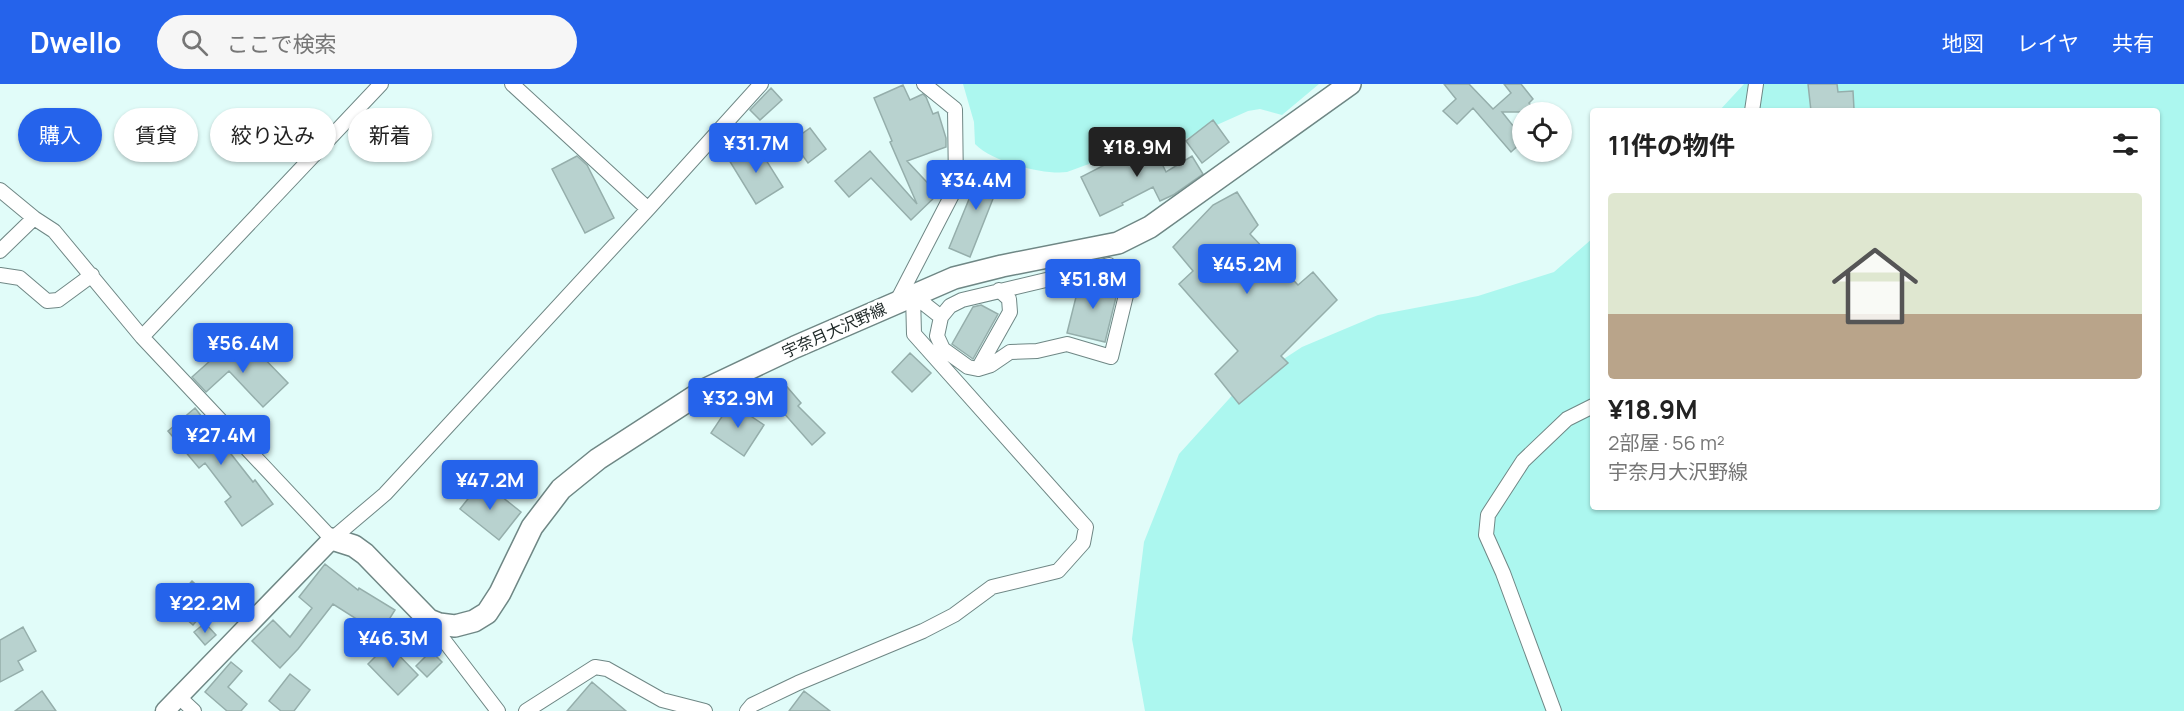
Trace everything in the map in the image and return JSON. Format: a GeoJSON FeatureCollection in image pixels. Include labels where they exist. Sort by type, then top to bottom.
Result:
{"type":"FeatureCollection","features":[{"type":"Feature","properties":{"kind":"main road","name":"宇奈月大沢野線"},"geometry":{"type":"LineString","coordinates":[[429,620],[454,626],[474,621],[487,613],[500,593],[532,527],[561,489],[598,459],[706,389],[795,347],[954,278],[1118,243],[1150,228],[1340,87]]}},
{"type":"Feature","properties":{"kind":"main road"},"geometry":{"type":"LineString","coordinates":[[165,711],[332,539],[354,546],[365,554],[429,620]]}},
{"type":"Feature","properties":{"kind":"street"},"geometry":{"type":"LineString","coordinates":[[142,337],[381,84]]}},
{"type":"Feature","properties":{"kind":"street"},"geometry":{"type":"LineString","coordinates":[[512,84],[648,209]]}},
{"type":"Feature","properties":{"kind":"street"},"geometry":{"type":"LineString","coordinates":[[0,190],[54,231],[142,337],[332,539],[386,494],[761,84]]}},
{"type":"Feature","properties":{"kind":"street"},"geometry":{"type":"LineString","coordinates":[[747,711],[752,705],[798,683],[923,631],[954,615],[992,587],[1058,571],[1083,543],[1086,527],[914,334],[905,298],[956,187],[955,109],[924,84]]}},
{"type":"Feature","properties":{"kind":"street"},"geometry":{"type":"LineString","coordinates":[[1752,108],[1756,84]]}},
{"type":"Feature","properties":{"kind":"street"},"geometry":{"type":"LineString","coordinates":[[0,251],[34,218]]}},
{"type":"Feature","properties":{"kind":"street"},"geometry":{"type":"LineString","coordinates":[[1109,266],[1128,287],[1111,357],[1067,344],[1037,351],[1010,352],[991,365],[978,369],[968,367],[943,349],[937,336],[941,317],[950,306],[962,300],[999,290],[1109,266]]}},
{"type":"Feature","properties":{"kind":"street"},"geometry":{"type":"LineString","coordinates":[[0,275],[20,278],[48,301],[58,300],[92,275]]}},
{"type":"Feature","properties":{"kind":"street"},"geometry":{"type":"LineString","coordinates":[[978,369],[1010,312],[1009,299],[999,290]]}},
{"type":"Feature","properties":{"kind":"street"},"geometry":{"type":"LineString","coordinates":[[905,298],[941,317]]}},
{"type":"Feature","properties":{"kind":"street"},"geometry":{"type":"LineString","coordinates":[[1554,711],[1503,573],[1486,535],[1488,515],[1523,461],[1567,418],[1590,407]]}},
{"type":"Feature","properties":{"kind":"street"},"geometry":{"type":"LineString","coordinates":[[429,620],[498,711]]}},
{"type":"Feature","properties":{"kind":"street"},"geometry":{"type":"LineString","coordinates":[[526,711],[595,667],[607,669],[662,700],[705,711]]}},
{"type":"Feature","properties":{"kind":"street"},"geometry":{"type":"LineString","coordinates":[[179,697],[194,711]]}},
{"type":"Feature","properties":{"kind":"shaded area"},"geometry":{"type":"Polygon","coordinates":[[[963,84],[1319,84],[1282,115],[1260,109],[1248,111],[1172,145],[1138,146],[1067,172],[1057,172],[1005,162],[975,144],[974,122],[963,84]]]}},
{"type":"Feature","properties":{"kind":"shaded area"},"geometry":{"type":"Polygon","coordinates":[[[1744,84],[2184,84],[2184,711],[1145,711],[1132,639],[1144,542],[1179,454],[1238,389],[1302,347],[1378,315],[1478,296],[1554,272],[1590,241],[1590,510],[2160,510],[2160,108],[1722,108],[1744,84]]]}},
{"type":"Feature","properties":{"kind":"building"},"geometry":{"type":"Polygon","coordinates":[[[1444,84],[1469,84],[1493,109],[1511,93],[1504,84],[1521,84],[1533,99],[1530,102],[1512,102],[1512,112],[1502,112],[1512,124],[1511,152],[1473,108],[1457,124],[1443,111],[1456,99],[1444,84]]]}},
{"type":"Feature","properties":{"kind":"building"},"geometry":{"type":"Polygon","coordinates":[[[1808,84],[1837,84],[1838,92],[1853,91],[1854,108],[1811,108],[1808,84]]]}},
{"type":"Feature","properties":{"kind":"building"},"geometry":{"type":"Polygon","coordinates":[[[903,85],[910,100],[923,94],[926,97],[933,114],[938,112],[946,138],[946,147],[907,161],[938,194],[911,220],[871,178],[849,197],[835,181],[870,151],[917,204],[874,98],[903,85]]]}},
{"type":"Feature","properties":{"kind":"building"},"geometry":{"type":"Polygon","coordinates":[[[771,88],[782,100],[760,120],[750,110],[771,88]]]}},
{"type":"Feature","properties":{"kind":"building"},"geometry":{"type":"Polygon","coordinates":[[[1213,120],[1229,142],[1202,163],[1186,141],[1213,120]]]}},
{"type":"Feature","properties":{"kind":"building"},"geometry":{"type":"Polygon","coordinates":[[[810,128],[826,149],[808,163],[792,141],[810,128]]]}},
{"type":"Feature","properties":{"kind":"building"},"geometry":{"type":"Polygon","coordinates":[[[1151,141],[1166,172],[1192,156],[1203,174],[1173,195],[1160,201],[1153,187],[1100,216],[1081,177],[1151,141]]]}},
{"type":"Feature","properties":{"kind":"building"},"geometry":{"type":"Polygon","coordinates":[[[756,144],[783,187],[756,204],[729,160],[756,144]]]}},
{"type":"Feature","properties":{"kind":"building"},"geometry":{"type":"Polygon","coordinates":[[[577,156],[587,165],[614,218],[585,233],[552,169],[577,156]]]}},
{"type":"Feature","properties":{"kind":"building"},"geometry":{"type":"Polygon","coordinates":[[[976,165],[1002,176],[970,257],[949,248],[976,182],[970,179],[976,165]]]}},
{"type":"Feature","properties":{"kind":"building"},"geometry":{"type":"Polygon","coordinates":[[[1237,192],[1258,225],[1250,234],[1298,285],[1313,272],[1337,300],[1281,356],[1288,363],[1239,404],[1215,374],[1238,351],[1179,284],[1193,271],[1173,247],[1213,205],[1237,192]]]}},
{"type":"Feature","properties":{"kind":"building"},"geometry":{"type":"Polygon","coordinates":[[[1088,279],[1115,286],[1118,289],[1105,342],[1067,333],[1080,281],[1088,279]]]}},
{"type":"Feature","properties":{"kind":"building"},"geometry":{"type":"Polygon","coordinates":[[[981,305],[998,314],[973,359],[952,344],[973,307],[981,305]]]}},
{"type":"Feature","properties":{"kind":"building"},"geometry":{"type":"Polygon","coordinates":[[[230,343],[246,361],[257,351],[288,383],[263,407],[229,371],[206,392],[192,377],[230,343]]]}},
{"type":"Feature","properties":{"kind":"building"},"geometry":{"type":"Polygon","coordinates":[[[910,353],[931,373],[912,392],[892,372],[910,353]]]}},
{"type":"Feature","properties":{"kind":"building"},"geometry":{"type":"Polygon","coordinates":[[[782,381],[801,403],[798,406],[825,433],[812,445],[767,394],[782,381]]]}},
{"type":"Feature","properties":{"kind":"building"},"geometry":{"type":"Polygon","coordinates":[[[731,403],[764,425],[744,456],[711,433],[731,403]]]}},
{"type":"Feature","properties":{"kind":"building"},"geometry":{"type":"Polygon","coordinates":[[[195,408],[273,504],[242,526],[225,502],[231,497],[205,463],[199,468],[168,431],[195,408]]]}},
{"type":"Feature","properties":{"kind":"building"},"geometry":{"type":"Polygon","coordinates":[[[482,481],[521,512],[499,540],[460,509],[482,481]]]}},
{"type":"Feature","properties":{"kind":"building"},"geometry":{"type":"Polygon","coordinates":[[[325,564],[358,590],[359,588],[395,610],[380,634],[333,604],[280,668],[252,641],[273,620],[290,637],[312,608],[299,597],[325,564]]]}},
{"type":"Feature","properties":{"kind":"building"},"geometry":{"type":"Polygon","coordinates":[[[192,581],[214,601],[193,625],[170,605],[192,581]]]}},
{"type":"Feature","properties":{"kind":"building"},"geometry":{"type":"Polygon","coordinates":[[[205,623],[216,635],[205,645],[194,632],[205,623]]]}},
{"type":"Feature","properties":{"kind":"building"},"geometry":{"type":"Polygon","coordinates":[[[23,627],[36,651],[18,661],[23,670],[0,682],[0,640],[23,627]]]}},
{"type":"Feature","properties":{"kind":"building"},"geometry":{"type":"Polygon","coordinates":[[[388,644],[418,675],[398,695],[368,664],[388,644]]]}},
{"type":"Feature","properties":{"kind":"building"},"geometry":{"type":"Polygon","coordinates":[[[431,651],[442,662],[427,677],[416,666],[431,651]]]}},
{"type":"Feature","properties":{"kind":"building"},"geometry":{"type":"Polygon","coordinates":[[[231,662],[242,671],[228,687],[247,704],[241,711],[227,711],[205,692],[231,662]]]}},
{"type":"Feature","properties":{"kind":"building"},"geometry":{"type":"Polygon","coordinates":[[[290,674],[310,690],[294,711],[281,711],[269,701],[290,674]]]}},
{"type":"Feature","properties":{"kind":"building"},"geometry":{"type":"Polygon","coordinates":[[[592,682],[626,711],[567,711],[592,682]]]}},
{"type":"Feature","properties":{"kind":"building"},"geometry":{"type":"Polygon","coordinates":[[[42,691],[56,711],[15,711],[42,691]]]}},
{"type":"Feature","properties":{"kind":"building"},"geometry":{"type":"Polygon","coordinates":[[[804,691],[830,711],[789,711],[804,691]]]}}]}
